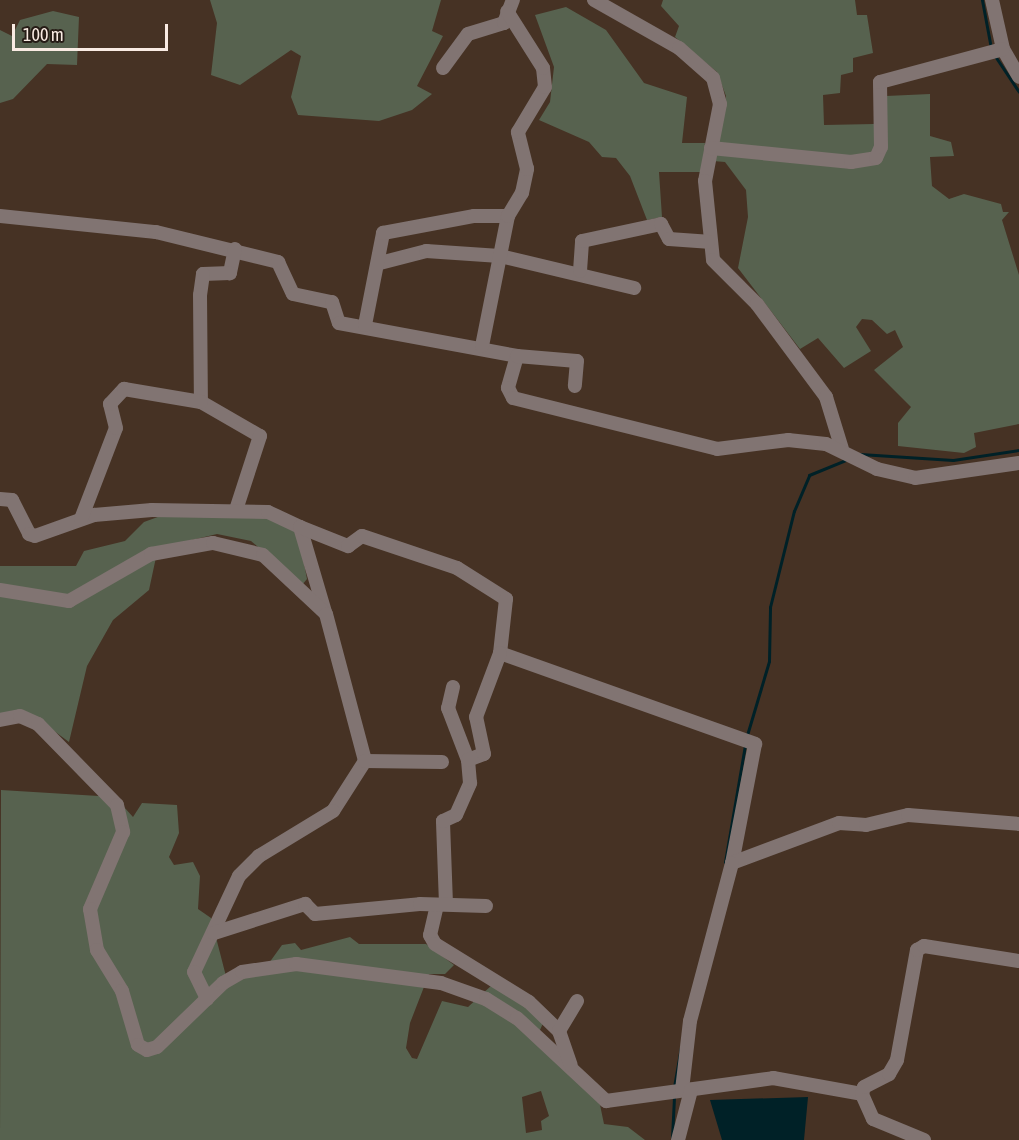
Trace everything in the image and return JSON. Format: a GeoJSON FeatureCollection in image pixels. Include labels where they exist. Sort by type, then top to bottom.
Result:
{"type":"FeatureCollection","features":[{"type":"Feature","properties":{"kind":"street"},"geometry":{"type":"LineString","coordinates":[[594,0],[679,48],[713,78],[720,104],[705,181],[708,242],[713,260],[757,304],[826,397],[845,452]]}},
{"type":"Feature","properties":{"kind":"street"},"geometry":{"type":"LineString","coordinates":[[992,0],[994,52],[1019,77]]}},
{"type":"Feature","properties":{"kind":"street"},"geometry":{"type":"LineString","coordinates":[[443,68],[458,43],[504,23],[510,5]]}},
{"type":"Feature","properties":{"kind":"street"},"geometry":{"type":"LineString","coordinates":[[482,346],[508,216],[522,193],[527,169],[518,132],[545,87],[543,68],[510,5]]}},
{"type":"Feature","properties":{"kind":"street"},"geometry":{"type":"LineString","coordinates":[[711,148],[851,162],[876,158],[881,147],[880,82],[994,52]]}},
{"type":"Feature","properties":{"kind":"street"},"geometry":{"type":"LineString","coordinates":[[0,216],[156,232],[235,249],[278,262],[292,294],[332,302],[339,322],[482,346],[517,356],[577,362],[575,386]]}},
{"type":"Feature","properties":{"kind":"street"},"geometry":{"type":"LineString","coordinates":[[365,325],[380,263],[383,233],[474,216],[508,216]]}},
{"type":"Feature","properties":{"kind":"street"},"geometry":{"type":"LineString","coordinates":[[580,271],[582,242],[661,224],[669,239],[708,242]]}},
{"type":"Feature","properties":{"kind":"street"},"geometry":{"type":"LineString","coordinates":[[201,402],[202,278],[207,272],[230,273],[235,249]]}},
{"type":"Feature","properties":{"kind":"street"},"geometry":{"type":"LineString","coordinates":[[380,263],[426,251],[500,256],[580,271],[634,288]]}},
{"type":"Feature","properties":{"kind":"street"},"geometry":{"type":"LineString","coordinates":[[517,356],[508,388],[513,398],[717,449],[788,440],[845,452],[861,462],[915,478],[1019,463]]}},
{"type":"Feature","properties":{"kind":"street"},"geometry":{"type":"LineString","coordinates":[[81,519],[116,428],[110,404],[124,389],[201,402],[260,436],[236,510]]}},
{"type":"Feature","properties":{"kind":"street"},"geometry":{"type":"LineString","coordinates":[[0,499],[12,500],[31,535],[81,519],[152,510],[268,512],[348,546],[362,536],[473,577],[506,599],[500,653],[476,717],[484,754],[468,760]]}},
{"type":"Feature","properties":{"kind":"street"},"geometry":{"type":"LineString","coordinates":[[207,999],[194,972],[248,864],[333,811],[364,761],[326,614],[300,527]]}},
{"type":"Feature","properties":{"kind":"street"},"geometry":{"type":"LineString","coordinates":[[0,590],[69,601],[151,554],[213,543],[263,555],[326,614]]}},
{"type":"Feature","properties":{"kind":"street"},"geometry":{"type":"LineString","coordinates":[[500,653],[630,695],[754,744],[732,863],[690,1021],[681,1091],[678,1140]]}},
{"type":"Feature","properties":{"kind":"street"},"geometry":{"type":"LineString","coordinates":[[453,687],[448,708],[468,760],[471,783],[456,815],[443,821],[442,904],[430,935],[435,944],[529,1002],[559,1031],[571,1065]]}},
{"type":"Feature","properties":{"kind":"street"},"geometry":{"type":"LineString","coordinates":[[0,720],[20,716],[38,724],[117,805],[123,832],[90,909],[98,950],[122,991],[138,1045],[157,1047],[207,999],[242,972],[270,966],[380,972],[441,983],[486,999],[517,1018],[571,1065],[606,1101],[740,1080],[787,1078],[862,1094]]}},
{"type":"Feature","properties":{"kind":"street"},"geometry":{"type":"LineString","coordinates":[[364,761],[442,762]]}},
{"type":"Feature","properties":{"kind":"street"},"geometry":{"type":"LineString","coordinates":[[732,863],[839,823],[866,825],[908,815],[1019,824]]}},
{"type":"Feature","properties":{"kind":"street"},"geometry":{"type":"LineString","coordinates":[[214,933],[305,904],[315,914],[442,904],[486,906]]}},
{"type":"Feature","properties":{"kind":"street"},"geometry":{"type":"LineString","coordinates":[[924,1140],[873,1119],[862,1094],[864,1087],[888,1074],[897,1060],[920,947],[1019,961]]}},
{"type":"Feature","properties":{"kind":"street"},"geometry":{"type":"LineString","coordinates":[[559,1031],[577,1001]]}},
{"type":"Feature","properties":{"kind":"green space"},"geometry":{"type":"Polygon","coordinates":[[[210,0],[441,0],[432,31],[443,36],[417,86],[432,94],[412,110],[379,121],[298,115],[291,97],[301,56],[291,50],[240,85],[211,75],[217,23],[210,0]]]}},
{"type":"Feature","properties":{"kind":"green space"},"geometry":{"type":"Polygon","coordinates":[[[663,0],[855,0],[857,15],[867,15],[873,53],[853,58],[853,72],[841,75],[840,93],[823,95],[824,125],[874,124],[874,132],[886,132],[886,96],[930,94],[930,136],[951,142],[954,156],[930,157],[932,186],[949,199],[964,194],[1001,204],[1003,212],[1009,212],[1002,220],[1019,275],[1019,424],[974,433],[976,447],[964,453],[898,446],[898,423],[911,407],[874,370],[903,347],[895,330],[887,334],[872,320],[862,319],[856,327],[871,351],[844,368],[818,338],[800,349],[738,268],[748,217],[746,190],[725,162],[713,161],[726,96],[717,72],[675,37],[679,26],[661,6],[663,0]]]}},
{"type":"Feature","properties":{"kind":"green space"},"geometry":{"type":"Polygon","coordinates":[[[566,7],[606,30],[644,83],[687,97],[682,143],[705,143],[702,172],[659,172],[662,217],[647,220],[630,176],[616,158],[602,157],[589,142],[539,120],[550,102],[554,67],[535,15],[566,7]]]}},
{"type":"Feature","properties":{"kind":"green space"},"geometry":{"type":"Polygon","coordinates":[[[53,11],[79,17],[77,65],[47,64],[13,99],[0,103],[0,30],[12,36],[20,20],[53,11]]]}},
{"type":"Feature","properties":{"kind":"green space"},"geometry":{"type":"Polygon","coordinates":[[[166,514],[272,516],[298,532],[307,579],[302,585],[251,541],[217,534],[158,548],[149,590],[113,620],[87,666],[69,742],[42,722],[0,718],[0,566],[76,566],[84,551],[125,541],[144,522],[166,514]]]}},
{"type":"Feature","properties":{"kind":"green space"},"geometry":{"type":"Polygon","coordinates":[[[1,790],[115,797],[133,817],[142,803],[177,805],[179,833],[169,857],[174,865],[193,862],[200,876],[198,909],[211,918],[228,984],[264,970],[282,945],[295,943],[301,950],[350,937],[359,944],[426,944],[454,965],[445,974],[429,974],[410,1023],[406,1048],[412,1058],[417,1059],[442,1001],[468,1007],[492,985],[528,1005],[544,1021],[536,1039],[599,1100],[604,1124],[628,1127],[645,1140],[0,1140],[1,790]],[[541,1091],[522,1097],[526,1133],[542,1130],[541,1121],[549,1116],[541,1091]]]}},
{"type":"Feature","properties":{"kind":"water"},"geometry":{"type":"Polygon","coordinates":[[[808,1097],[804,1140],[722,1140],[710,1100],[808,1097]]]}},
{"type":"Feature","properties":{"kind":"waterway"},"geometry":{"type":"LineString","coordinates":[[982,0],[991,48]]}},
{"type":"Feature","properties":{"kind":"waterway"},"geometry":{"type":"LineString","coordinates":[[995,56],[1019,92]]}},
{"type":"Feature","properties":{"kind":"waterway"},"geometry":{"type":"LineString","coordinates":[[860,454],[953,460],[1019,450]]}},
{"type":"Feature","properties":{"kind":"waterway"},"geometry":{"type":"LineString","coordinates":[[747,735],[769,661],[770,607],[794,511],[809,475],[848,459]]}},
{"type":"Feature","properties":{"kind":"waterway"},"geometry":{"type":"LineString","coordinates":[[725,862],[745,745]]}},
{"type":"Feature","properties":{"kind":"waterway"},"geometry":{"type":"LineString","coordinates":[[674,1087],[681,1047]]}},
{"type":"Feature","properties":{"kind":"waterway"},"geometry":{"type":"LineString","coordinates":[[672,1138],[674,1097]]}}]}
